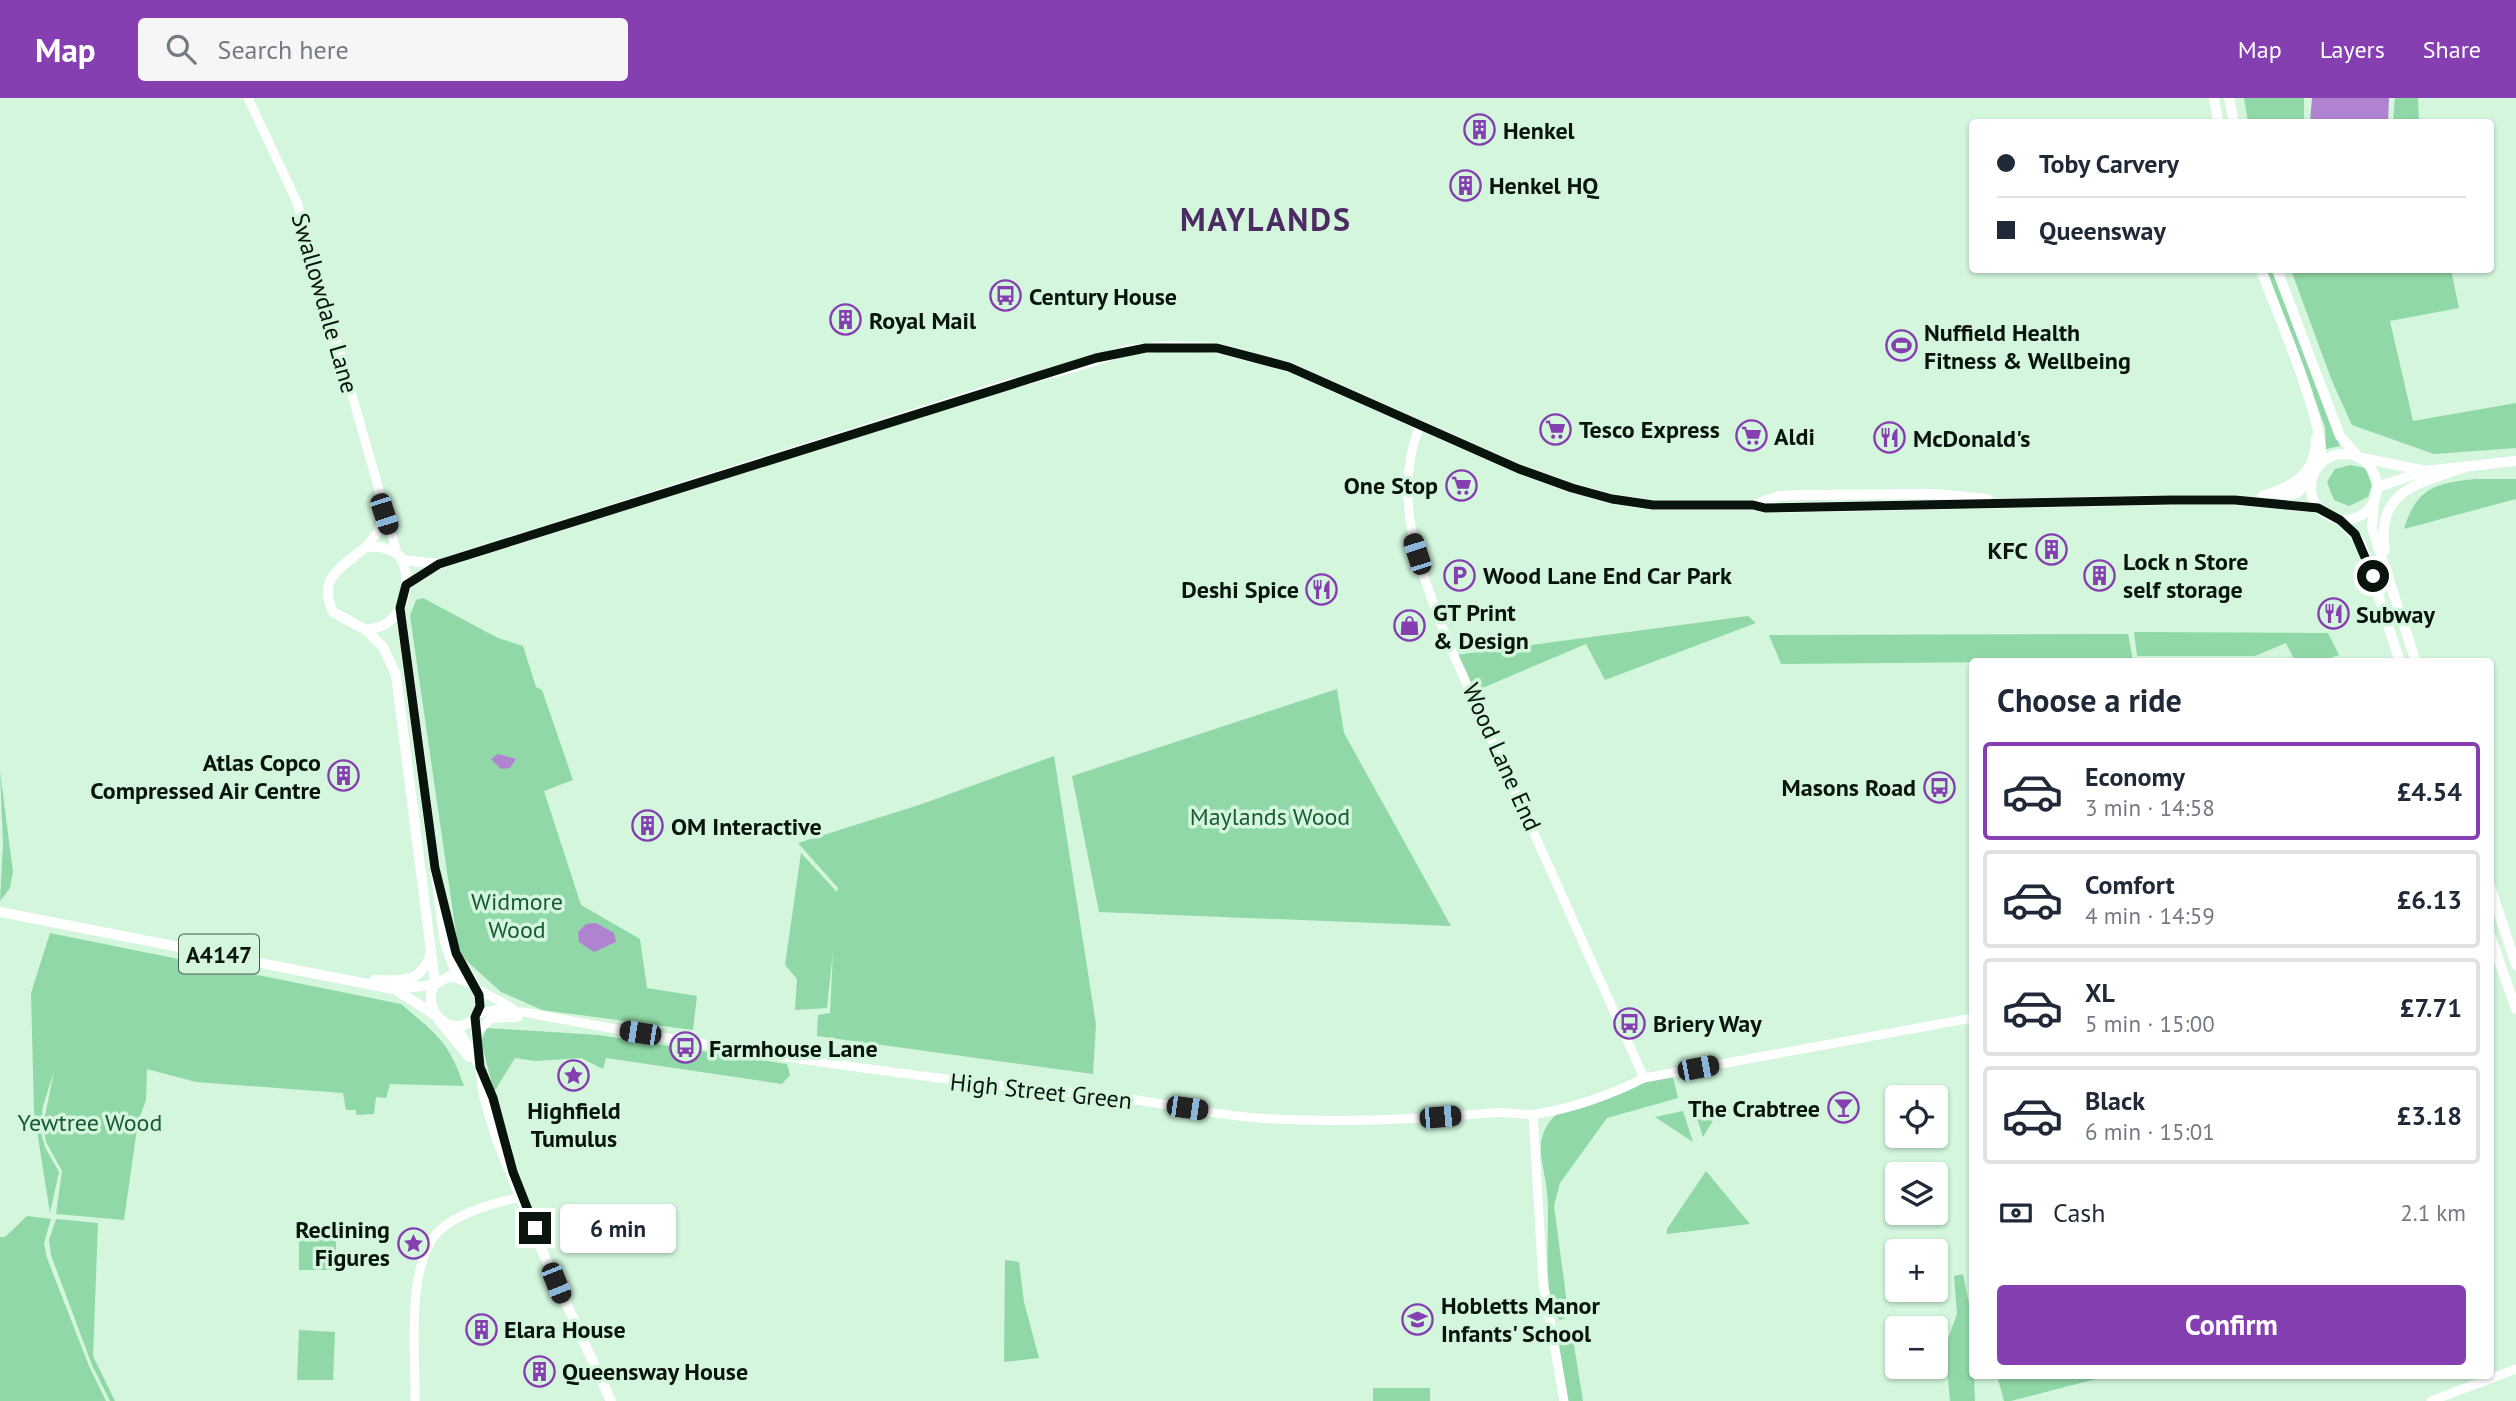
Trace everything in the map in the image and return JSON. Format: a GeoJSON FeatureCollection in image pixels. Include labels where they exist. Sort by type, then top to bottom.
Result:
{"type":"FeatureCollection","features":[{"type":"Feature","properties":{"kind":"main road"},"geometry":{"type":"LineString","coordinates":[[2214,98],[2218,119]]}},
{"type":"Feature","properties":{"kind":"main road"},"geometry":{"type":"LineString","coordinates":[[2229,98],[2233,119]]}},
{"type":"Feature","properties":{"kind":"main road"},"geometry":{"type":"LineString","coordinates":[[2235,500],[2295,494],[2311,481],[2321,462],[2323,447],[2316,419],[2262,273]]}},
{"type":"Feature","properties":{"kind":"main road"},"geometry":{"type":"LineString","coordinates":[[2278,273],[2340,436],[2371,467],[2378,487],[2372,528],[2415,658]]}},
{"type":"Feature","properties":{"kind":"main road"},"geometry":{"type":"LineString","coordinates":[[406,585],[439,564],[1002,386],[1128,349],[1188,346],[1217,348],[1289,367],[1519,469],[1612,499],[1675,507],[1753,505],[1765,508],[2235,500],[2318,508],[2340,520],[2361,543],[2399,658]]}},
{"type":"Feature","properties":{"kind":"main road"},"geometry":{"type":"LineString","coordinates":[[2262,496],[2288,488],[2302,479],[2316,449],[2316,419]]}},
{"type":"Feature","properties":{"kind":"main road"},"geometry":{"type":"LineString","coordinates":[[2321,462],[2343,454],[2424,471]]}},
{"type":"Feature","properties":{"kind":"main road"},"geometry":{"type":"LineString","coordinates":[[2378,487],[2424,471],[2516,461]]}},
{"type":"Feature","properties":{"kind":"main road"},"geometry":{"type":"LineString","coordinates":[[2391,582],[2383,538],[2389,507],[2400,494],[2416,484],[2465,467]]}},
{"type":"Feature","properties":{"kind":"main road"},"geometry":{"type":"LineString","coordinates":[[2311,481],[2312,498],[2318,508]]}},
{"type":"Feature","properties":{"kind":"main road"},"geometry":{"type":"LineString","coordinates":[[1753,505],[1779,496],[1893,494],[1948,495],[2004,502]]}},
{"type":"Feature","properties":{"kind":"main road"},"geometry":{"type":"LineString","coordinates":[[1893,494],[1912,500],[1914,505]]}},
{"type":"Feature","properties":{"kind":"main road"},"geometry":{"type":"LineString","coordinates":[[1779,496],[1806,507]]}},
{"type":"Feature","properties":{"kind":"main road"},"geometry":{"type":"LineString","coordinates":[[2340,520],[2358,517],[2374,502]]}},
{"type":"Feature","properties":{"kind":"main road"},"geometry":{"type":"LineString","coordinates":[[400,608],[387,625],[366,630],[333,612],[327,588],[329,579],[366,547],[382,547],[399,556],[439,564]]}},
{"type":"Feature","properties":{"kind":"main road"},"geometry":{"type":"LineString","coordinates":[[399,556],[406,585],[400,608],[435,868],[447,953],[457,976]]}},
{"type":"Feature","properties":{"kind":"main road","name":"A4147"},"geometry":{"type":"LineString","coordinates":[[366,630],[383,647],[396,676],[430,933],[434,984]]}},
{"type":"Feature","properties":{"kind":"main road"},"geometry":{"type":"LineString","coordinates":[[435,868],[453,945],[480,1000],[475,1033],[480,1067]]}},
{"type":"Feature","properties":{"kind":"main road"},"geometry":{"type":"LineString","coordinates":[[2494,898],[2516,965]]}},
{"type":"Feature","properties":{"kind":"main road","name":"A4147"},"geometry":{"type":"LineString","coordinates":[[0,912],[393,989]]}},
{"type":"Feature","properties":{"kind":"main road","name":"A4147"},"geometry":{"type":"LineString","coordinates":[[334,976],[405,980],[414,978],[423,971],[431,951],[430,933]]}},
{"type":"Feature","properties":{"kind":"main road"},"geometry":{"type":"LineString","coordinates":[[2494,946],[2516,1009]]}},
{"type":"Feature","properties":{"kind":"main road"},"geometry":{"type":"LineString","coordinates":[[393,989],[434,984],[443,977],[457,976],[473,985]]}},
{"type":"Feature","properties":{"kind":"main road"},"geometry":{"type":"LineString","coordinates":[[434,984],[430,1000],[436,1017],[480,1067]]}},
{"type":"Feature","properties":{"kind":"main road"},"geometry":{"type":"LineString","coordinates":[[393,989],[436,1017],[456,1026],[480,1067],[493,1098],[522,1197],[566,1308],[611,1401]]}},
{"type":"Feature","properties":{"kind":"main road"},"geometry":{"type":"LineString","coordinates":[[456,1026],[476,1016]]}},
{"type":"Feature","properties":{"kind":"street","name":"Swallowdale Lane"},"geometry":{"type":"LineString","coordinates":[[247,98],[297,202],[384,514],[399,556]]}},
{"type":"Feature","properties":{"kind":"street","name":"Wood Lane End"},"geometry":{"type":"LineString","coordinates":[[1420,425],[1409,462],[1407,500],[1413,540],[1423,572],[1447,640],[1644,1078]]}},
{"type":"Feature","properties":{"kind":"street"},"geometry":{"type":"LineString","coordinates":[[366,547],[384,514]]}},
{"type":"Feature","properties":{"kind":"street","name":"High Street Green"},"geometry":{"type":"LineString","coordinates":[[473,985],[497,1002],[523,1012]]}},
{"type":"Feature","properties":{"kind":"street","name":"High Street Green"},"geometry":{"type":"LineString","coordinates":[[476,1016],[494,1010],[523,1012],[913,1076],[1015,1089],[1102,1096],[1254,1118],[1417,1119],[1512,1111],[1533,1115]]}},
{"type":"Feature","properties":{"kind":"street","name":"High Street Green"},"geometry":{"type":"LineString","coordinates":[[475,1033],[491,1019],[499,1017],[551,1017]]}},
{"type":"Feature","properties":{"kind":"street"},"geometry":{"type":"LineString","coordinates":[[1564,1401],[1543,1282],[1533,1115],[1596,1097],[1644,1078],[1969,1019]]}},
{"type":"Feature","properties":{"kind":"street"},"geometry":{"type":"LineString","coordinates":[[415,1401],[418,1269],[428,1246],[438,1231],[463,1217],[522,1197]]}},
{"type":"Feature","properties":{"kind":"street"},"geometry":{"type":"LineString","coordinates":[[2494,1377],[2516,1369]]}},
{"type":"Feature","properties":{"kind":"street"},"geometry":{"type":"LineString","coordinates":[[2431,1401],[2489,1379]]}},
{"type":"Feature","properties":{"kind":"green space"},"geometry":{"type":"Polygon","coordinates":[[[2244,98],[2304,98],[2304,119],[2248,119],[2244,98]]]}},
{"type":"Feature","properties":{"kind":"green space"},"geometry":{"type":"Polygon","coordinates":[[[2395,98],[2418,98],[2419,119],[2393,119],[2395,98]]]}},
{"type":"Feature","properties":{"kind":"green space"},"geometry":{"type":"Polygon","coordinates":[[[2268,273],[2274,273],[2340,446],[2326,449],[2325,427],[2268,273]]]}},
{"type":"Feature","properties":{"kind":"green space"},"geometry":{"type":"Polygon","coordinates":[[[2292,273],[2452,273],[2459,308],[2390,321],[2413,421],[2516,403],[2516,448],[2434,454],[2352,425],[2332,381],[2292,273]]]}},
{"type":"Feature","properties":{"kind":"green space"},"geometry":{"type":"Polygon","coordinates":[[[2350,465],[2365,468],[2372,485],[2368,497],[2349,506],[2334,500],[2327,482],[2335,469],[2350,465]]]}},
{"type":"Feature","properties":{"kind":"green space"},"geometry":{"type":"Polygon","coordinates":[[[2475,479],[2516,479],[2516,499],[2404,529],[2415,504],[2429,490],[2449,483],[2475,479]]]}},
{"type":"Feature","properties":{"kind":"green space","name":"Widmore Wood"},"geometry":{"type":"Polygon","coordinates":[[[423,598],[498,638],[523,646],[536,687],[542,690],[573,780],[544,791],[581,905],[640,939],[647,988],[697,996],[693,1030],[542,1010],[501,992],[459,954],[410,616],[416,600],[423,598]]]}},
{"type":"Feature","properties":{"kind":"green space"},"geometry":{"type":"Polygon","coordinates":[[[1748,616],[1756,623],[1605,680],[1586,644],[1473,692],[1456,655],[1748,616]]]}},
{"type":"Feature","properties":{"kind":"green space"},"geometry":{"type":"Polygon","coordinates":[[[2134,632],[2328,633],[2339,655],[2330,658],[2294,658],[2286,643],[2255,656],[2137,656],[2134,632]]]}},
{"type":"Feature","properties":{"kind":"green space"},"geometry":{"type":"Polygon","coordinates":[[[2128,634],[2132,658],[1969,658],[1969,662],[1781,664],[1769,635],[2128,634]]]}},
{"type":"Feature","properties":{"kind":"green space","name":"Maylands Wood"},"geometry":{"type":"Polygon","coordinates":[[[1337,689],[1344,733],[1451,926],[1099,912],[1072,776],[1337,689]]]}},
{"type":"Feature","properties":{"kind":"green space"},"geometry":{"type":"Polygon","coordinates":[[[1054,756],[1096,1024],[1093,1074],[817,1036],[818,1015],[830,1013],[833,951],[827,1008],[795,1010],[797,979],[785,965],[801,853],[837,892],[838,888],[798,843],[922,804],[1054,756]]]}},
{"type":"Feature","properties":{"kind":"green space"},"geometry":{"type":"Polygon","coordinates":[[[0,771],[13,872],[10,888],[0,901],[3,845],[0,771]]]}},
{"type":"Feature","properties":{"kind":"green space","name":"Yewtree Wood"},"geometry":{"type":"Polygon","coordinates":[[[50,933],[401,1004],[440,1039],[453,1058],[464,1086],[390,1084],[386,1098],[376,1097],[374,1114],[356,1115],[356,1110],[346,1110],[343,1093],[196,1082],[147,1069],[146,1100],[138,1122],[124,1220],[56,1214],[62,1171],[46,1142],[43,1126],[54,1071],[43,1106],[40,1130],[45,1147],[59,1172],[50,1213],[34,1112],[31,993],[50,933]]]}},
{"type":"Feature","properties":{"kind":"green space"},"geometry":{"type":"Polygon","coordinates":[[[487,1028],[599,1035],[787,1064],[790,1075],[782,1084],[606,1058],[603,1069],[581,1058],[535,1061],[515,1058],[494,1092],[481,1041],[487,1028]]]}},
{"type":"Feature","properties":{"kind":"green space"},"geometry":{"type":"Polygon","coordinates":[[[1673,1077],[1678,1098],[1607,1118],[1560,1183],[1554,1206],[1568,1311],[1564,1319],[1560,1320],[1554,1310],[1548,1278],[1548,1206],[1541,1151],[1545,1128],[1552,1119],[1574,1105],[1628,1087],[1673,1077]]]}},
{"type":"Feature","properties":{"kind":"green space"},"geometry":{"type":"Polygon","coordinates":[[[1723,1104],[1703,1137],[1694,1109],[1723,1104]]]}},
{"type":"Feature","properties":{"kind":"green space"},"geometry":{"type":"Polygon","coordinates":[[[1683,1111],[1693,1142],[1655,1117],[1683,1111]]]}},
{"type":"Feature","properties":{"kind":"green space"},"geometry":{"type":"Polygon","coordinates":[[[1706,1171],[1750,1224],[1667,1234],[1667,1229],[1706,1171]]]}},
{"type":"Feature","properties":{"kind":"green space"},"geometry":{"type":"Polygon","coordinates":[[[27,1216],[51,1219],[44,1243],[47,1258],[89,1366],[106,1401],[0,1401],[0,1237],[5,1237],[27,1216]]]}},
{"type":"Feature","properties":{"kind":"green space"},"geometry":{"type":"Polygon","coordinates":[[[56,1219],[98,1223],[93,1356],[115,1401],[110,1401],[92,1365],[51,1255],[49,1240],[56,1219]]]}},
{"type":"Feature","properties":{"kind":"green space"},"geometry":{"type":"Polygon","coordinates":[[[299,1237],[336,1237],[336,1270],[299,1270],[299,1237]]]}},
{"type":"Feature","properties":{"kind":"green space"},"geometry":{"type":"Polygon","coordinates":[[[1005,1260],[1019,1262],[1024,1302],[1039,1358],[1004,1362],[1005,1260]]]}},
{"type":"Feature","properties":{"kind":"green space"},"geometry":{"type":"Polygon","coordinates":[[[1963,1274],[1969,1304],[1969,1379],[1974,1379],[1975,1401],[1950,1401],[1948,1339],[1957,1314],[1954,1276],[1963,1274]]]}},
{"type":"Feature","properties":{"kind":"green space"},"geometry":{"type":"Polygon","coordinates":[[[299,1330],[335,1332],[333,1380],[297,1380],[299,1330]]]}},
{"type":"Feature","properties":{"kind":"green space"},"geometry":{"type":"Polygon","coordinates":[[[1563,1330],[1572,1333],[1583,1401],[1568,1401],[1558,1338],[1563,1330]]]}},
{"type":"Feature","properties":{"kind":"green space"},"geometry":{"type":"Polygon","coordinates":[[[1998,1379],[2096,1379],[2011,1401],[2004,1401],[1998,1379]]]}},
{"type":"Feature","properties":{"kind":"green space"},"geometry":{"type":"Polygon","coordinates":[[[1373,1388],[1430,1388],[1430,1401],[1373,1401],[1373,1388]]]}},
{"type":"Feature","properties":{"kind":"shaded area"},"geometry":{"type":"Polygon","coordinates":[[[2312,98],[2389,98],[2388,119],[2310,119],[2312,98]]]}},
{"type":"Feature","properties":{"kind":"shaded area"},"geometry":{"type":"Polygon","coordinates":[[[498,754],[516,759],[510,768],[501,769],[491,759],[498,754]]]}},
{"type":"Feature","properties":{"kind":"shaded area"},"geometry":{"type":"Polygon","coordinates":[[[596,923],[614,933],[616,942],[594,952],[579,942],[578,932],[586,924],[596,923]]]}},
{"type":"Feature","properties":{"kind":"place","name":"Henkel"},"geometry":{"type":"Point","coordinates":[1480,130]}},
{"type":"Feature","properties":{"kind":"place","name":"Henkel HQ"},"geometry":{"type":"Point","coordinates":[1466,185]}},
{"type":"Feature","properties":{"kind":"place","name":"Century House"},"geometry":{"type":"Point","coordinates":[1006,296]}},
{"type":"Feature","properties":{"kind":"place","name":"Royal Mail"},"geometry":{"type":"Point","coordinates":[846,320]}},
{"type":"Feature","properties":{"kind":"place","name":"Nuffield Health Fitness & Wellbeing"},"geometry":{"type":"Point","coordinates":[1901,346]}},
{"type":"Feature","properties":{"kind":"place","name":"Tesco Express"},"geometry":{"type":"Point","coordinates":[1556,429]}},
{"type":"Feature","properties":{"kind":"place","name":"Aldi"},"geometry":{"type":"Point","coordinates":[1751,436]}},
{"type":"Feature","properties":{"kind":"place","name":"McDonald's"},"geometry":{"type":"Point","coordinates":[1890,438]}},
{"type":"Feature","properties":{"kind":"place","name":"One Stop"},"geometry":{"type":"Point","coordinates":[1461,485]}},
{"type":"Feature","properties":{"kind":"place","name":"KFC"},"geometry":{"type":"Point","coordinates":[2051,550]}},
{"type":"Feature","properties":{"kind":"place","name":"Wood Lane End Car Park"},"geometry":{"type":"Point","coordinates":[1460,575]}},
{"type":"Feature","properties":{"kind":"place","name":"Lock n Store self storage"},"geometry":{"type":"Point","coordinates":[2100,575]}},
{"type":"Feature","properties":{"kind":"place","name":"Deshi Spice"},"geometry":{"type":"Point","coordinates":[1322,589]}},
{"type":"Feature","properties":{"kind":"place","name":"Subway"},"geometry":{"type":"Point","coordinates":[2333,614]}},
{"type":"Feature","properties":{"kind":"place","name":"GT Print & Design"},"geometry":{"type":"Point","coordinates":[1410,626]}},
{"type":"Feature","properties":{"kind":"place","name":"Atlas Copco Compressed Air Centre"},"geometry":{"type":"Point","coordinates":[344,776]}},
{"type":"Feature","properties":{"kind":"place","name":"Masons Road"},"geometry":{"type":"Point","coordinates":[1939,787]}},
{"type":"Feature","properties":{"kind":"place","name":"OM Interactive"},"geometry":{"type":"Point","coordinates":[648,826]}},
{"type":"Feature","properties":{"kind":"place","name":"Briery Way"},"geometry":{"type":"Point","coordinates":[1630,1023]}},
{"type":"Feature","properties":{"kind":"place","name":"Farmhouse Lane"},"geometry":{"type":"Point","coordinates":[686,1048]}},
{"type":"Feature","properties":{"kind":"place","name":"Highfield Tumulus"},"geometry":{"type":"Point","coordinates":[574,1076]}},
{"type":"Feature","properties":{"kind":"place","name":"The Crabtree"},"geometry":{"type":"Point","coordinates":[1843,1108]}},
{"type":"Feature","properties":{"kind":"place","name":"Reclining Figures"},"geometry":{"type":"Point","coordinates":[413,1243]}},
{"type":"Feature","properties":{"kind":"place","name":"Hobletts Manor Infants' School"},"geometry":{"type":"Point","coordinates":[1418,1319]}},
{"type":"Feature","properties":{"kind":"place","name":"Elara House"},"geometry":{"type":"Point","coordinates":[481,1329]}},
{"type":"Feature","properties":{"kind":"place","name":"Queensway House"},"geometry":{"type":"Point","coordinates":[539,1371]}},
{"type":"Feature","properties":{"kind":"district","name":"MAYLANDS"},"geometry":{"type":"Point","coordinates":[1266,219]}},
{"type":"Feature","properties":{"kind":"route"},"geometry":{"type":"LineString","coordinates":[[535,1228],[513,1172],[493,1098],[480,1067],[475,1039],[479,995],[453,945],[432,850],[400,608],[406,585],[439,564],[1002,386],[1068,369],[1096,358],[1128,349],[1188,346],[1217,348],[1289,367],[1415,424],[1446,435],[1501,462],[1572,488],[1612,499],[1675,507],[1753,505],[1765,508],[2235,500],[2318,508],[2331,518],[2340,520],[2355,534],[2366,554],[2373,576]]}}]}
